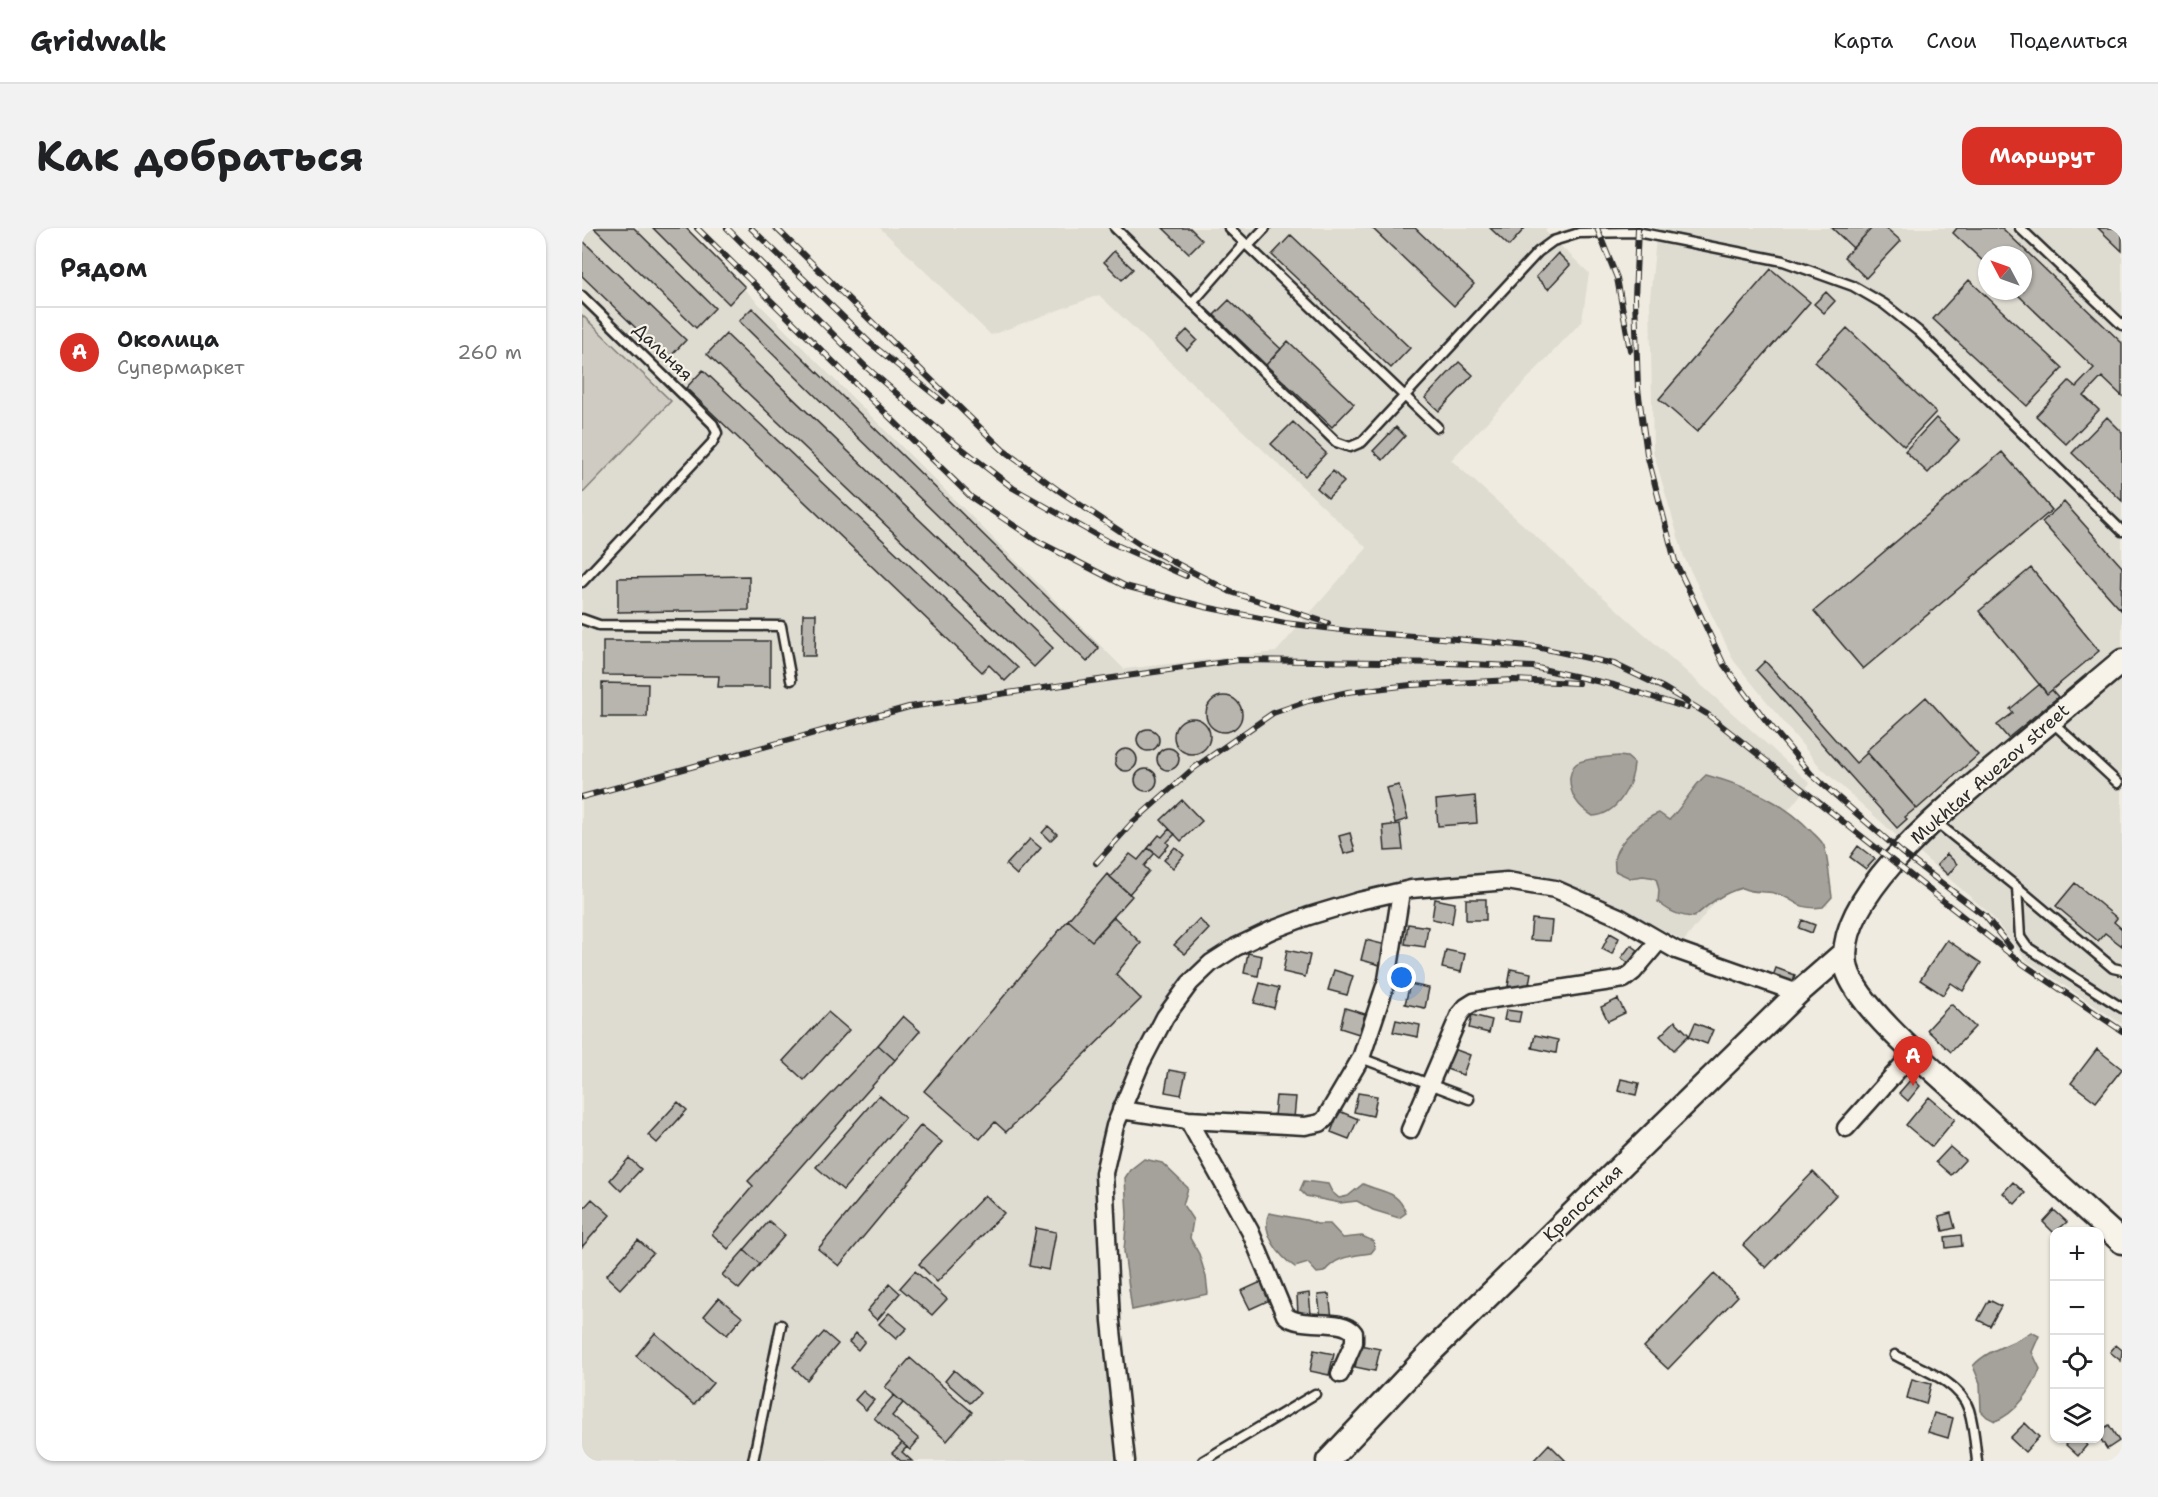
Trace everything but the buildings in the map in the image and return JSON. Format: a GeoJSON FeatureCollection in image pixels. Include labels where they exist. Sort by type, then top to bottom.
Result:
{"type":"FeatureCollection","features":[{"type":"Feature","properties":{"kind":"street","name":"Mukhtar Auezov street"},"geometry":{"type":"LineString","coordinates":[[1845,951],[1850,932],[1867,896],[1901,852],[1933,820],[2122,661]]}},
{"type":"Feature","properties":{"kind":"street"},"geometry":{"type":"LineString","coordinates":[[1126,1461],[1111,1321],[1104,1173],[1108,1149],[1121,1110],[1141,1063],[1165,1017],[1190,982],[1211,963],[1236,947],[1300,920],[1359,902],[1401,892],[1507,881],[1555,889],[1619,917],[1676,950],[1798,993]]}},
{"type":"Feature","properties":{"kind":"street"},"geometry":{"type":"LineString","coordinates":[[1121,1110],[1188,1120],[1305,1126],[1320,1123],[1328,1114],[1361,1058],[1387,980],[1401,892]]}},
{"type":"Feature","properties":{"kind":"street"},"geometry":{"type":"LineString","coordinates":[[1410,1130],[1460,1014],[1470,1004],[1624,979],[1633,972],[1659,941]]}},
{"type":"Feature","properties":{"kind":"street","name":"Крепостная"},"geometry":{"type":"LineString","coordinates":[[1328,1461],[1434,1349],[1798,993],[1845,951]]}},
{"type":"Feature","properties":{"kind":"street"},"geometry":{"type":"LineString","coordinates":[[1845,951],[1847,969],[1857,988],[1878,1016],[1914,1052],[2122,1242]]}},
{"type":"Feature","properties":{"kind":"street"},"geometry":{"type":"LineString","coordinates":[[1846,1128],[1914,1052]]}},
{"type":"Feature","properties":{"kind":"street"},"geometry":{"type":"LineString","coordinates":[[1188,1120],[1250,1231],[1285,1315],[1295,1321],[1346,1326],[1354,1333],[1354,1342],[1340,1374]]}},
{"type":"Feature","properties":{"kind":"lane"},"geometry":{"type":"LineString","coordinates":[[1114,228],[1340,444],[1350,447],[1362,442],[1538,252],[1553,241],[1571,234],[1586,232],[1637,232],[1783,261],[1853,286],[1884,304],[1918,331],[2122,531]]}},
{"type":"Feature","properties":{"kind":"lane"},"geometry":{"type":"LineString","coordinates":[[1230,228],[1437,427]]}},
{"type":"Feature","properties":{"kind":"lane"},"geometry":{"type":"LineString","coordinates":[[1192,303],[1265,228]]}},
{"type":"Feature","properties":{"kind":"lane"},"geometry":{"type":"LineString","coordinates":[[2020,228],[2122,325]]}},
{"type":"Feature","properties":{"kind":"lane","name":"Дальняя"},"geometry":{"type":"LineString","coordinates":[[582,296],[712,424],[717,433],[712,443],[582,582]]}},
{"type":"Feature","properties":{"kind":"lane"},"geometry":{"type":"LineString","coordinates":[[582,619],[599,625],[781,626],[790,680]]}},
{"type":"Feature","properties":{"kind":"lane"},"geometry":{"type":"LineString","coordinates":[[2051,721],[2118,783]]}},
{"type":"Feature","properties":{"kind":"lane"},"geometry":{"type":"LineString","coordinates":[[1933,820],[2017,886],[2113,968],[2122,970]]}},
{"type":"Feature","properties":{"kind":"lane"},"geometry":{"type":"LineString","coordinates":[[2017,886],[2020,937],[2027,947],[2122,1008]]}},
{"type":"Feature","properties":{"kind":"lane"},"geometry":{"type":"LineString","coordinates":[[1361,1058],[1469,1099]]}},
{"type":"Feature","properties":{"kind":"lane"},"geometry":{"type":"LineString","coordinates":[[753,1461],[781,1325]]}},
{"type":"Feature","properties":{"kind":"lane"},"geometry":{"type":"LineString","coordinates":[[1895,1355],[1949,1385],[1960,1395],[1969,1408],[1977,1461]]}},
{"type":"Feature","properties":{"kind":"lane"},"geometry":{"type":"LineString","coordinates":[[1203,1461],[1315,1394]]}},
{"type":"Feature","properties":{"kind":"shaded area"},"geometry":{"type":"Polygon","coordinates":[[[582,228],[683,228],[1124,669],[1276,652],[1367,548],[1099,295],[991,335],[880,228],[1547,228],[1545,231],[1589,273],[1582,321],[1451,460],[1810,783],[1684,941],[1624,909],[1560,881],[1508,872],[1401,882],[1357,890],[1270,920],[1233,937],[1183,976],[1158,1012],[1131,1058],[1106,1123],[1095,1172],[1101,1320],[1117,1461],[582,1461],[582,494],[671,401],[582,315],[582,228]]]}},
{"type":"Feature","properties":{"kind":"shaded area"},"geometry":{"type":"Polygon","coordinates":[[[1657,228],[2122,228],[2122,654],[1898,837],[1821,768],[1734,661],[1684,557],[1653,451],[1650,299],[1657,228]]]}},
{"type":"Feature","properties":{"kind":"shaded area"},"geometry":{"type":"Polygon","coordinates":[[[582,315],[671,401],[582,494],[582,315]]]}},
{"type":"Feature","properties":{"kind":"shaded area"},"geometry":{"type":"Polygon","coordinates":[[[2122,670],[2122,1024],[2026,960],[1989,913],[1917,851],[2122,670]]]}},
{"type":"Feature","properties":{"kind":"shaded area"},"geometry":{"type":"Polygon","coordinates":[[[1627,757],[1634,763],[1631,780],[1616,805],[1602,814],[1593,816],[1583,809],[1573,795],[1570,777],[1573,768],[1584,760],[1627,757]]]}},
{"type":"Feature","properties":{"kind":"shaded area"},"geometry":{"type":"Polygon","coordinates":[[[1706,775],[1735,784],[1776,803],[1801,821],[1820,840],[1827,857],[1832,897],[1823,907],[1801,906],[1781,895],[1742,888],[1722,896],[1694,917],[1684,916],[1658,902],[1659,890],[1656,878],[1643,876],[1630,878],[1615,871],[1615,856],[1633,830],[1659,813],[1669,820],[1706,775]]]}},
{"type":"Feature","properties":{"kind":"shaded area"},"geometry":{"type":"Polygon","coordinates":[[[1144,1159],[1162,1163],[1188,1188],[1183,1205],[1193,1220],[1190,1238],[1199,1254],[1208,1294],[1132,1310],[1124,1251],[1127,1215],[1125,1178],[1130,1170],[1144,1159]]]}},
{"type":"Feature","properties":{"kind":"shaded area"},"geometry":{"type":"Polygon","coordinates":[[[1304,1181],[1328,1184],[1339,1198],[1348,1196],[1363,1184],[1393,1196],[1406,1213],[1399,1218],[1373,1210],[1357,1201],[1340,1203],[1306,1196],[1300,1190],[1304,1181]]]}},
{"type":"Feature","properties":{"kind":"shaded area"},"geometry":{"type":"Polygon","coordinates":[[[1269,1213],[1317,1224],[1330,1224],[1343,1238],[1362,1236],[1373,1241],[1375,1248],[1371,1253],[1339,1260],[1324,1272],[1317,1273],[1308,1263],[1295,1267],[1283,1257],[1269,1236],[1267,1220],[1269,1213]]]}},
{"type":"Feature","properties":{"kind":"shaded area"},"geometry":{"type":"Polygon","coordinates":[[[2031,1332],[2039,1336],[2032,1352],[2040,1369],[2033,1384],[2017,1406],[2003,1418],[1995,1421],[1981,1411],[1980,1383],[1973,1366],[1986,1355],[2031,1332]]]}},
{"type":"Feature","properties":{"kind":"railway"},"geometry":{"type":"LineString","coordinates":[[697,228],[971,497],[1039,542],[1125,586],[1205,607],[1285,623],[1357,632],[1537,647],[1614,664],[1664,688],[1707,714],[2023,964],[2122,1031]]}},
{"type":"Feature","properties":{"kind":"railway"},"geometry":{"type":"LineString","coordinates":[[727,228],[865,366],[948,438],[1013,488],[1105,540],[1186,576]]}},
{"type":"Feature","properties":{"kind":"railway"},"geometry":{"type":"LineString","coordinates":[[751,228],[870,343],[942,401]]}},
{"type":"Feature","properties":{"kind":"railway"},"geometry":{"type":"LineString","coordinates":[[776,228],[1003,450],[1058,490],[1141,545],[1231,592],[1328,623]]}},
{"type":"Feature","properties":{"kind":"railway"},"geometry":{"type":"LineString","coordinates":[[1597,228],[1617,278],[1630,350]]}},
{"type":"Feature","properties":{"kind":"railway"},"geometry":{"type":"LineString","coordinates":[[1638,228],[1635,298],[1638,389],[1647,454],[1675,561],[1724,665],[1811,774],[1901,852],[1985,916],[2010,947]]}},
{"type":"Feature","properties":{"kind":"railway"},"geometry":{"type":"LineString","coordinates":[[582,797],[909,707],[1239,660],[1450,663],[1533,667],[1614,685],[1687,708]]}},
{"type":"Feature","properties":{"kind":"railway"},"geometry":{"type":"LineString","coordinates":[[1096,863],[1133,822],[1194,768],[1273,713],[1308,701],[1348,692],[1411,685],[1514,680],[1578,683]]}},
{"type":"Feature","properties":{"kind":"place","name":"Околица"},"geometry":{"type":"Point","coordinates":[1913,1086]}}]}
